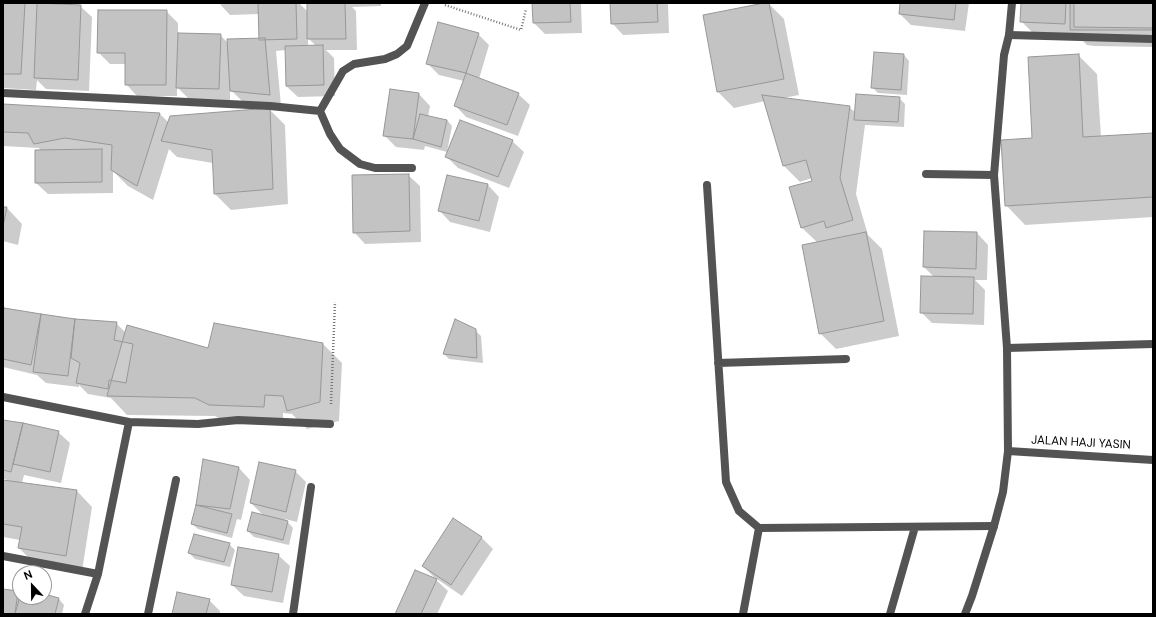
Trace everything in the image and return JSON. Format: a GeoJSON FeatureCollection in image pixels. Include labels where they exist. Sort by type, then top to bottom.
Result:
{"type":"FeatureCollection","features":[{"type":"Feature","properties":{"kind":"street"},"geometry":{"type":"LineString","coordinates":[[320,111],[342,71],[354,64],[385,59],[397,54],[407,46],[425,3]]}},
{"type":"Feature","properties":{"kind":"street"},"geometry":{"type":"LineString","coordinates":[[965,614],[994,526],[1003,492],[1008,451],[1007,348],[994,175],[1004,55],[1009,35],[1012,3]]}},
{"type":"Feature","properties":{"kind":"street"},"geometry":{"type":"LineString","coordinates":[[1009,35],[1153,38]]}},
{"type":"Feature","properties":{"kind":"street"},"geometry":{"type":"LineString","coordinates":[[3,93],[270,106],[320,111]]}},
{"type":"Feature","properties":{"kind":"street"},"geometry":{"type":"LineString","coordinates":[[320,111],[330,134],[340,149],[360,164],[375,168],[412,168]]}},
{"type":"Feature","properties":{"kind":"street"},"geometry":{"type":"LineString","coordinates":[[926,174],[994,175]]}},
{"type":"Feature","properties":{"kind":"street"},"geometry":{"type":"LineString","coordinates":[[707,185],[726,482],[739,511],[759,528],[994,526]]}},
{"type":"Feature","properties":{"kind":"street"},"geometry":{"type":"LineString","coordinates":[[1007,348],[1153,344]]}},
{"type":"Feature","properties":{"kind":"street"},"geometry":{"type":"LineString","coordinates":[[718,363],[846,359]]}},
{"type":"Feature","properties":{"kind":"street"},"geometry":{"type":"LineString","coordinates":[[3,397],[128,422],[198,424],[238,420],[330,424]]}},
{"type":"Feature","properties":{"kind":"street"},"geometry":{"type":"LineString","coordinates":[[85,614],[98,574],[128,422]]}},
{"type":"Feature","properties":{"kind":"street","name":"JALAN HAJI YASIN"},"geometry":{"type":"LineString","coordinates":[[1008,451],[1153,460]]}},
{"type":"Feature","properties":{"kind":"street"},"geometry":{"type":"LineString","coordinates":[[148,614],[176,480]]}},
{"type":"Feature","properties":{"kind":"street"},"geometry":{"type":"LineString","coordinates":[[293,614],[311,487]]}},
{"type":"Feature","properties":{"kind":"street"},"geometry":{"type":"LineString","coordinates":[[890,614],[915,527]]}},
{"type":"Feature","properties":{"kind":"street"},"geometry":{"type":"LineString","coordinates":[[743,614],[759,528]]}},
{"type":"Feature","properties":{"kind":"street"},"geometry":{"type":"LineString","coordinates":[[3,556],[98,574]]}},
{"type":"Feature","properties":{"kind":"path"},"geometry":{"type":"LineString","coordinates":[[439,4],[521,30],[526,9]]}},
{"type":"Feature","properties":{"kind":"path"},"geometry":{"type":"LineString","coordinates":[[330,424],[335,302]]}},
{"type":"Feature","properties":{"kind":"building"},"geometry":{"type":"Polygon","coordinates":[[[3,3],[25,3],[21,74],[3,74],[3,3]]]}},
{"type":"Feature","properties":{"kind":"building"},"geometry":{"type":"Polygon","coordinates":[[[37,3],[81,5],[78,80],[34,78],[37,3]]]}},
{"type":"Feature","properties":{"kind":"building"},"geometry":{"type":"Polygon","coordinates":[[[258,3],[296,3],[297,39],[259,40],[258,3]]]}},
{"type":"Feature","properties":{"kind":"building"},"geometry":{"type":"Polygon","coordinates":[[[307,3],[345,3],[346,39],[307,39],[307,3]]]}},
{"type":"Feature","properties":{"kind":"building"},"geometry":{"type":"Polygon","coordinates":[[[532,3],[570,3],[571,22],[533,23],[532,3]]]}},
{"type":"Feature","properties":{"kind":"building"},"geometry":{"type":"Polygon","coordinates":[[[610,3],[657,3],[658,22],[611,24],[610,3]]]}},
{"type":"Feature","properties":{"kind":"building"},"geometry":{"type":"Polygon","coordinates":[[[769,3],[784,79],[717,92],[703,15],[769,3]]]}},
{"type":"Feature","properties":{"kind":"building"},"geometry":{"type":"Polygon","coordinates":[[[900,3],[956,3],[954,20],[899,14],[900,3]]]}},
{"type":"Feature","properties":{"kind":"building"},"geometry":{"type":"Polygon","coordinates":[[[1021,3],[1066,3],[1065,24],[1020,22],[1021,3]]]}},
{"type":"Feature","properties":{"kind":"building"},"geometry":{"type":"Polygon","coordinates":[[[1070,3],[1153,3],[1153,30],[1070,30],[1070,3]]]}},
{"type":"Feature","properties":{"kind":"building"},"geometry":{"type":"Polygon","coordinates":[[[1074,3],[1153,3],[1153,28],[1074,27],[1074,3]]]}},
{"type":"Feature","properties":{"kind":"building"},"geometry":{"type":"Polygon","coordinates":[[[98,10],[167,10],[166,85],[125,85],[125,53],[97,53],[98,10]]]}},
{"type":"Feature","properties":{"kind":"building"},"geometry":{"type":"Polygon","coordinates":[[[438,22],[479,33],[466,73],[426,64],[438,22]]]}},
{"type":"Feature","properties":{"kind":"building"},"geometry":{"type":"Polygon","coordinates":[[[178,33],[221,34],[219,89],[176,88],[178,33]]]}},
{"type":"Feature","properties":{"kind":"building"},"geometry":{"type":"Polygon","coordinates":[[[265,38],[270,95],[230,91],[227,39],[265,38]]]}},
{"type":"Feature","properties":{"kind":"building"},"geometry":{"type":"Polygon","coordinates":[[[323,45],[324,85],[286,86],[285,46],[323,45]]]}},
{"type":"Feature","properties":{"kind":"building"},"geometry":{"type":"Polygon","coordinates":[[[874,52],[904,54],[901,90],[871,88],[874,52]]]}},
{"type":"Feature","properties":{"kind":"building"},"geometry":{"type":"Polygon","coordinates":[[[1079,54],[1083,137],[1153,133],[1153,197],[1005,206],[1001,140],[1032,138],[1028,57],[1079,54]]]}},
{"type":"Feature","properties":{"kind":"building"},"geometry":{"type":"Polygon","coordinates":[[[466,73],[519,93],[507,125],[454,106],[466,73]]]}},
{"type":"Feature","properties":{"kind":"building"},"geometry":{"type":"Polygon","coordinates":[[[390,89],[419,93],[413,139],[383,136],[390,89]]]}},
{"type":"Feature","properties":{"kind":"building"},"geometry":{"type":"Polygon","coordinates":[[[856,94],[900,97],[898,122],[854,120],[856,94]]]}},
{"type":"Feature","properties":{"kind":"building"},"geometry":{"type":"Polygon","coordinates":[[[762,95],[850,106],[840,178],[853,220],[826,228],[824,221],[801,228],[789,187],[812,181],[806,160],[783,166],[762,95]]]}},
{"type":"Feature","properties":{"kind":"building"},"geometry":{"type":"Polygon","coordinates":[[[3,104],[160,113],[137,186],[111,170],[112,145],[65,138],[34,144],[28,133],[3,132],[3,104]]]}},
{"type":"Feature","properties":{"kind":"building"},"geometry":{"type":"Polygon","coordinates":[[[270,108],[273,189],[214,194],[212,150],[161,141],[170,116],[270,108]]]}},
{"type":"Feature","properties":{"kind":"building"},"geometry":{"type":"Polygon","coordinates":[[[420,114],[447,120],[441,147],[413,139],[420,114]]]}},
{"type":"Feature","properties":{"kind":"building"},"geometry":{"type":"Polygon","coordinates":[[[460,120],[513,140],[498,177],[445,157],[460,120]]]}},
{"type":"Feature","properties":{"kind":"building"},"geometry":{"type":"Polygon","coordinates":[[[102,149],[102,182],[35,183],[35,150],[102,149]]]}},
{"type":"Feature","properties":{"kind":"building"},"geometry":{"type":"Polygon","coordinates":[[[409,174],[410,231],[353,233],[352,175],[409,174]]]}},
{"type":"Feature","properties":{"kind":"building"},"geometry":{"type":"Polygon","coordinates":[[[447,175],[488,184],[479,221],[438,211],[447,175]]]}},
{"type":"Feature","properties":{"kind":"building"},"geometry":{"type":"Polygon","coordinates":[[[3,207],[7,207],[3,226],[3,207]]]}},
{"type":"Feature","properties":{"kind":"building"},"geometry":{"type":"Polygon","coordinates":[[[924,231],[977,232],[976,269],[923,267],[924,231]]]}},
{"type":"Feature","properties":{"kind":"building"},"geometry":{"type":"Polygon","coordinates":[[[866,232],[884,321],[819,334],[802,245],[866,232]]]}},
{"type":"Feature","properties":{"kind":"building"},"geometry":{"type":"Polygon","coordinates":[[[921,276],[974,277],[973,314],[920,313],[921,276]]]}},
{"type":"Feature","properties":{"kind":"building"},"geometry":{"type":"Polygon","coordinates":[[[4,308],[41,314],[31,365],[3,359],[4,308]]]}},
{"type":"Feature","properties":{"kind":"building"},"geometry":{"type":"Polygon","coordinates":[[[41,314],[75,319],[68,376],[33,372],[41,314]]]}},
{"type":"Feature","properties":{"kind":"building"},"geometry":{"type":"Polygon","coordinates":[[[75,319],[117,322],[114,340],[133,344],[126,383],[109,380],[108,389],[76,383],[80,363],[71,358],[75,319]]]}},
{"type":"Feature","properties":{"kind":"building"},"geometry":{"type":"Polygon","coordinates":[[[455,319],[476,329],[477,358],[443,354],[455,319]]]}},
{"type":"Feature","properties":{"kind":"building"},"geometry":{"type":"Polygon","coordinates":[[[214,323],[323,343],[320,402],[287,411],[283,396],[265,395],[264,407],[209,405],[195,398],[107,396],[127,325],[208,348],[214,323]]]}},
{"type":"Feature","properties":{"kind":"building"},"geometry":{"type":"Polygon","coordinates":[[[3,420],[23,423],[11,472],[3,470],[3,420]]]}},
{"type":"Feature","properties":{"kind":"building"},"geometry":{"type":"Polygon","coordinates":[[[23,423],[59,431],[50,472],[13,464],[23,423]]]}},
{"type":"Feature","properties":{"kind":"building"},"geometry":{"type":"Polygon","coordinates":[[[203,459],[239,467],[230,509],[196,505],[203,459]]]}},
{"type":"Feature","properties":{"kind":"building"},"geometry":{"type":"Polygon","coordinates":[[[259,462],[296,470],[286,512],[250,503],[259,462]]]}},
{"type":"Feature","properties":{"kind":"building"},"geometry":{"type":"Polygon","coordinates":[[[3,480],[77,490],[66,556],[18,548],[22,527],[3,524],[3,480]]]}},
{"type":"Feature","properties":{"kind":"building"},"geometry":{"type":"Polygon","coordinates":[[[196,505],[232,514],[227,533],[191,524],[196,505]]]}},
{"type":"Feature","properties":{"kind":"building"},"geometry":{"type":"Polygon","coordinates":[[[252,512],[288,521],[283,540],[247,531],[252,512]]]}},
{"type":"Feature","properties":{"kind":"building"},"geometry":{"type":"Polygon","coordinates":[[[453,518],[482,537],[451,585],[422,566],[453,518]]]}},
{"type":"Feature","properties":{"kind":"building"},"geometry":{"type":"Polygon","coordinates":[[[194,534],[230,543],[224,562],[188,553],[194,534]]]}},
{"type":"Feature","properties":{"kind":"building"},"geometry":{"type":"Polygon","coordinates":[[[238,547],[279,554],[272,592],[231,585],[238,547]]]}},
{"type":"Feature","properties":{"kind":"building"},"geometry":{"type":"Polygon","coordinates":[[[415,570],[437,579],[421,614],[395,614],[415,570]]]}},
{"type":"Feature","properties":{"kind":"building"},"geometry":{"type":"Polygon","coordinates":[[[3,589],[12,590],[12,605],[16,605],[15,614],[3,614],[3,589]]]}},
{"type":"Feature","properties":{"kind":"building"},"geometry":{"type":"Polygon","coordinates":[[[177,592],[210,599],[206,614],[172,614],[177,592]]]}},
{"type":"Feature","properties":{"kind":"building"},"geometry":{"type":"Polygon","coordinates":[[[52,596],[59,598],[55,614],[15,614],[18,605],[52,605],[52,596]]]}}]}
